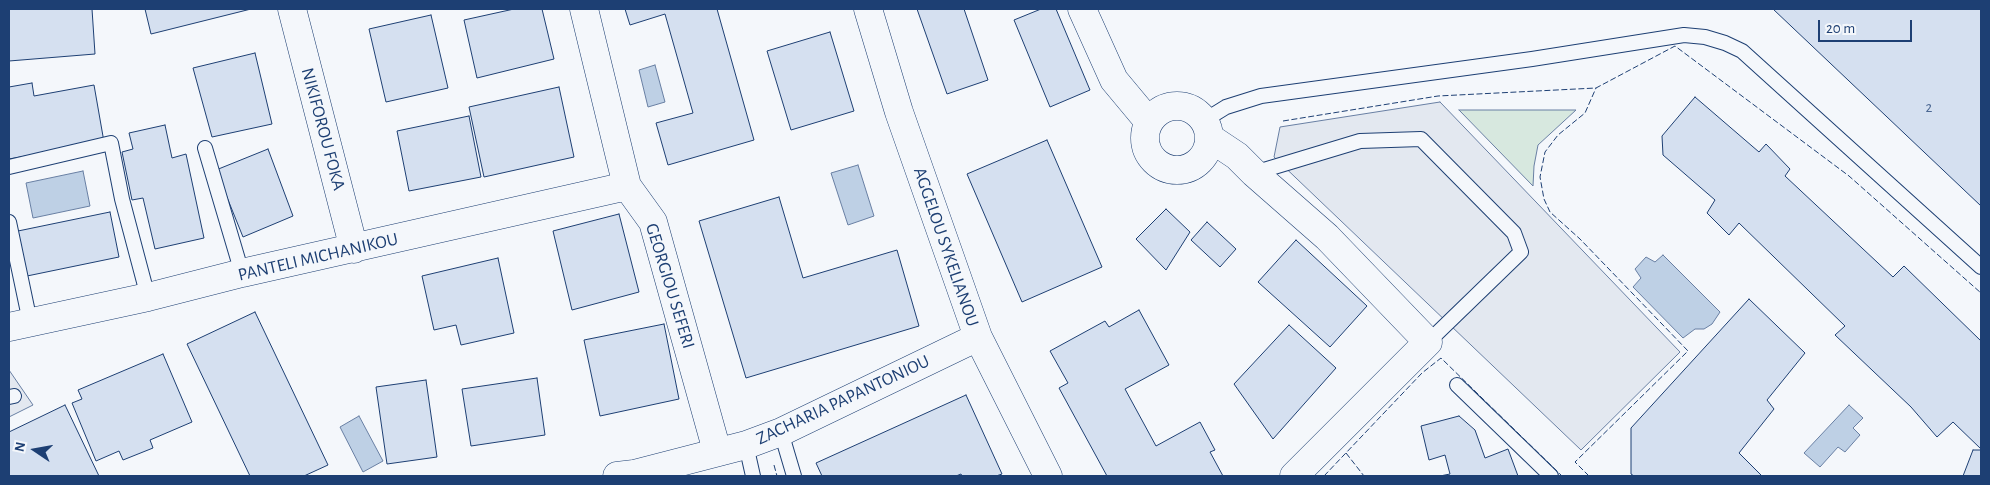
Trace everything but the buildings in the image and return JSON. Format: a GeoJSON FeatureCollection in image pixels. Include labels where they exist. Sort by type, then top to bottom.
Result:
{"type":"FeatureCollection","features":[{"type":"Feature","properties":{"kind":"street","name":"NIKIFOROU FOKA"},"geometry":{"type":"LineString","coordinates":[[292,9],[354,249]]}},
{"type":"Feature","properties":{"kind":"street","name":"GEORGIOU SEFERI"},"geometry":{"type":"LineString","coordinates":[[584,9],[627,186],[653,222],[717,451]]}},
{"type":"Feature","properties":{"kind":"street","name":"AGGELOU SYKELIANOU"},"geometry":{"type":"LineString","coordinates":[[868,9],[899,112],[978,337],[1048,476]]}},
{"type":"Feature","properties":{"kind":"street"},"geometry":{"type":"LineString","coordinates":[[1082,9],[1114,80],[1149,122]]}},
{"type":"Feature","properties":{"kind":"street"},"geometry":{"type":"LineString","coordinates":[[1207,129],[1204,155],[1197,164],[1182,170],[1166,168],[1156,162],[1149,154],[1145,143],[1145,132],[1149,122],[1156,113],[1176,105],[1188,107],[1197,112],[1207,129],[1254,173],[1327,236],[1428,342],[1294,476]]}},
{"type":"Feature","properties":{"kind":"street","name":"PANTELI MICHANIKOU"},"geometry":{"type":"LineString","coordinates":[[19,324],[148,297],[242,273],[627,186]]}},
{"type":"Feature","properties":{"kind":"street","name":"ZACHARIA PAPANTONIOU"},"geometry":{"type":"LineString","coordinates":[[617,476],[677,470],[717,451],[746,445],[781,432],[978,337]]}},
{"type":"Feature","properties":{"kind":"lane"},"geometry":{"type":"LineString","coordinates":[[1207,129],[1226,107],[1261,96],[1513,62],[1684,35],[1705,37],[1742,51],[1981,267]]}},
{"type":"Feature","properties":{"kind":"lane"},"geometry":{"type":"LineString","coordinates":[[1254,173],[1360,140],[1421,139],[1514,233],[1521,252],[1428,342]]}},
{"type":"Feature","properties":{"kind":"lane"},"geometry":{"type":"LineString","coordinates":[[9,167],[110,143],[122,199],[148,297]]}},
{"type":"Feature","properties":{"kind":"lane"},"geometry":{"type":"LineString","coordinates":[[205,148],[242,273]]}},
{"type":"Feature","properties":{"kind":"lane"},"geometry":{"type":"LineString","coordinates":[[9,222],[11,224],[19,324]]}},
{"type":"Feature","properties":{"kind":"lane"},"geometry":{"type":"LineString","coordinates":[[1457,385],[1550,476]]}},
{"type":"Feature","properties":{"kind":"lane"},"geometry":{"type":"LineString","coordinates":[[781,432],[794,476]]}},
{"type":"Feature","properties":{"kind":"lane"},"geometry":{"type":"LineString","coordinates":[[746,445],[753,476]]}},
{"type":"Feature","properties":{"kind":"shaded area"},"geometry":{"type":"Polygon","coordinates":[[[1440,102],[1680,352],[1581,450],[1274,157],[1280,127],[1440,102]]]}},
{"type":"Feature","properties":{"kind":"shaded area"},"geometry":{"type":"Polygon","coordinates":[[[1459,110],[1576,110],[1538,145],[1533,186],[1459,110]]]}},
{"type":"Feature","properties":{"kind":"shaded area"},"geometry":{"type":"Polygon","coordinates":[[[9,370],[33,405],[9,417],[9,370]]]}},
{"type":"Feature","properties":{"kind":"water"},"geometry":{"type":"Polygon","coordinates":[[[655,65],[665,102],[648,107],[639,70],[655,65]]]}},
{"type":"Feature","properties":{"kind":"water"},"geometry":{"type":"Polygon","coordinates":[[[858,165],[874,216],[848,225],[831,173],[858,165]]]}},
{"type":"Feature","properties":{"kind":"water"},"geometry":{"type":"Polygon","coordinates":[[[83,171],[90,206],[33,218],[26,183],[83,171]]]}},
{"type":"Feature","properties":{"kind":"water"},"geometry":{"type":"Polygon","coordinates":[[[1663,255],[1720,312],[1712,324],[1704,329],[1695,329],[1683,338],[1633,287],[1641,278],[1635,269],[1646,257],[1655,262],[1663,255]]]}},
{"type":"Feature","properties":{"kind":"water"},"geometry":{"type":"Polygon","coordinates":[[[1849,405],[1863,418],[1853,428],[1860,435],[1845,452],[1838,447],[1820,467],[1804,453],[1849,405]]]}},
{"type":"Feature","properties":{"kind":"water"},"geometry":{"type":"Polygon","coordinates":[[[359,416],[383,461],[363,472],[340,427],[359,416]]]}},
{"type":"Feature","properties":{"kind":"fence"},"geometry":{"type":"LineString","coordinates":[[1283,121],[1438,96],[1596,88],[1675,46],[1849,176],[1981,293]]}},
{"type":"Feature","properties":{"kind":"fence"},"geometry":{"type":"LineString","coordinates":[[1589,476],[1575,462],[1688,351],[1580,239],[1550,212],[1544,199],[1540,177],[1545,152],[1558,135],[1585,113],[1596,88]]}},
{"type":"Feature","properties":{"kind":"fence"},"geometry":{"type":"LineString","coordinates":[[1324,476],[1422,373],[1441,358],[1562,476]]}},
{"type":"Feature","properties":{"kind":"fence"},"geometry":{"type":"LineString","coordinates":[[1346,453],[1364,476]]}},
{"type":"Feature","properties":{"kind":"fence"},"geometry":{"type":"LineString","coordinates":[[774,465],[777,476]]}}]}
